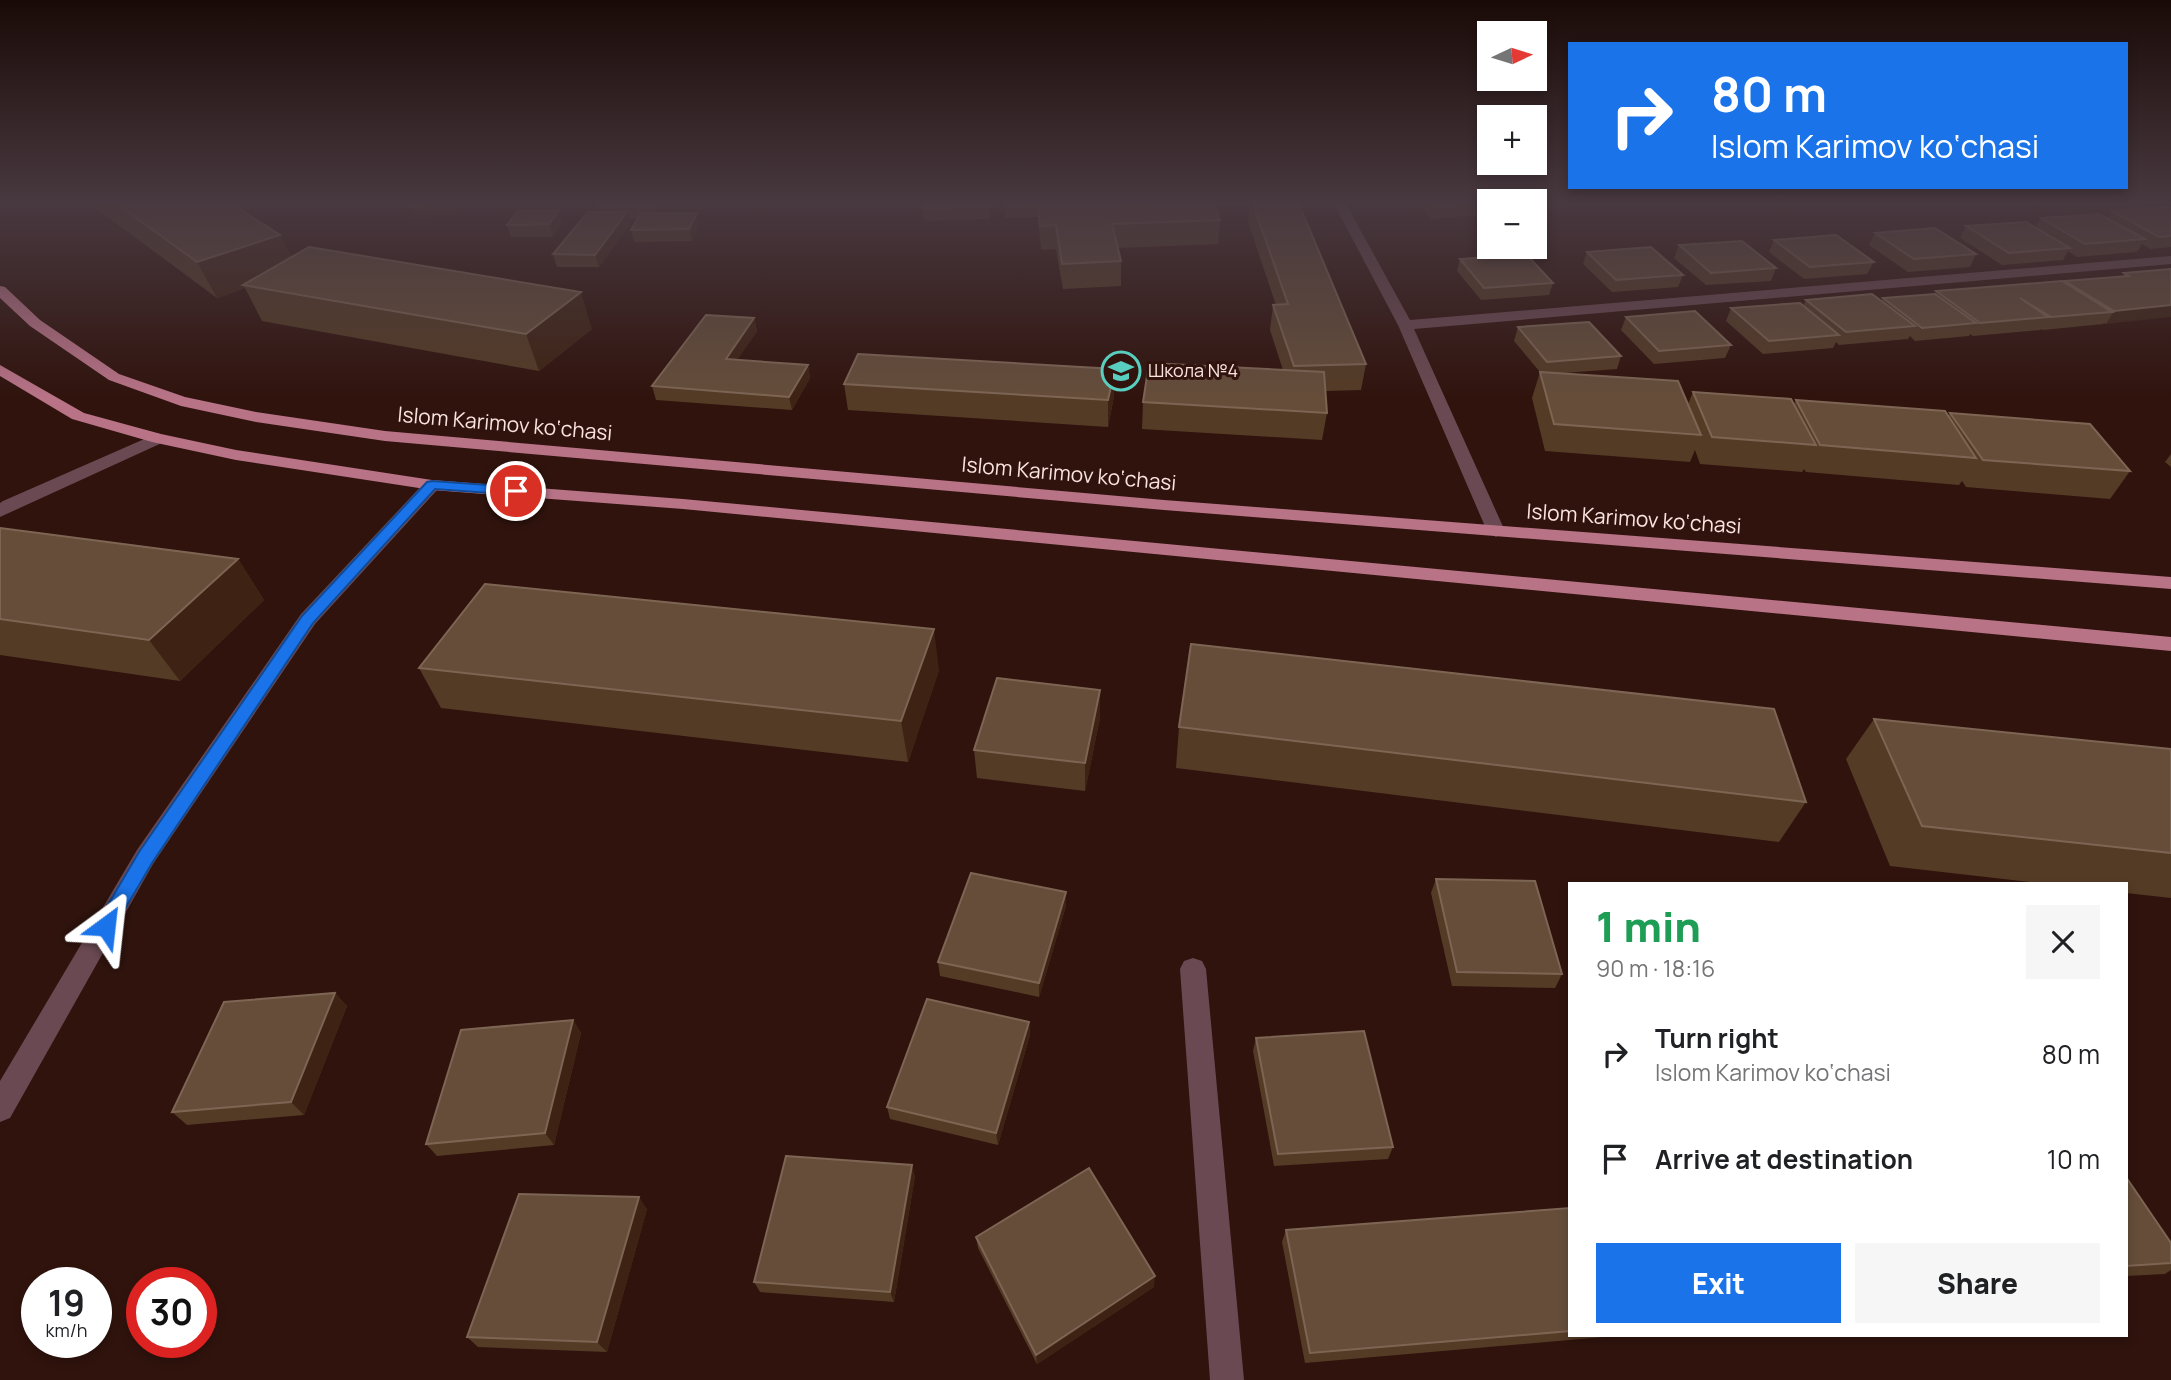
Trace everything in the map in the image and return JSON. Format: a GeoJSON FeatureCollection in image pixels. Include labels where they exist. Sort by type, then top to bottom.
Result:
{"type":"FeatureCollection","features":[{"type":"Feature","properties":{"kind":"main road","name":"Islom Karimov ko‘chasi"},"geometry":{"type":"LineString","coordinates":[[0,290],[35,323],[114,377],[181,401],[294,423],[443,444],[684,461],[1164,505],[2171,583]]}},
{"type":"Feature","properties":{"kind":"main road"},"geometry":{"type":"LineString","coordinates":[[0,370],[78,416],[158,438],[236,455],[432,485],[697,505],[2171,643]]}},
{"type":"Feature","properties":{"kind":"street"},"geometry":{"type":"LineString","coordinates":[[1375,268],[1405,325],[1496,531]]}},
{"type":"Feature","properties":{"kind":"street"},"geometry":{"type":"LineString","coordinates":[[1405,325],[2072,268]]}},
{"type":"Feature","properties":{"kind":"street"},"geometry":{"type":"LineString","coordinates":[[0,512],[9,505],[158,438]]}},
{"type":"Feature","properties":{"kind":"street"},"geometry":{"type":"LineString","coordinates":[[0,1108],[145,858],[308,619],[432,485]]}},
{"type":"Feature","properties":{"kind":"street"},"geometry":{"type":"LineString","coordinates":[[1193,969],[1227,1380]]}},
{"type":"Feature","properties":{"kind":"building"},"geometry":{"type":"Polygon","coordinates":[[[272,268],[438,268],[581,292],[526,334],[243,285],[272,268]]]}},
{"type":"Feature","properties":{"kind":"building"},"geometry":{"type":"Polygon","coordinates":[[[1276,268],[1326,268],[1366,364],[1294,366],[1273,305],[1288,304],[1276,268]]]}},
{"type":"Feature","properties":{"kind":"building"},"geometry":{"type":"Polygon","coordinates":[[[1468,268],[1539,268],[1553,283],[1484,288],[1468,268]]]}},
{"type":"Feature","properties":{"kind":"building"},"geometry":{"type":"Polygon","coordinates":[[[1604,268],[1675,268],[1683,275],[1616,280],[1604,268]]]}},
{"type":"Feature","properties":{"kind":"building"},"geometry":{"type":"Polygon","coordinates":[[[1706,268],[1771,268],[1711,273],[1706,268]]]}},
{"type":"Feature","properties":{"kind":"building"},"geometry":{"type":"Polygon","coordinates":[[[2171,269],[2171,305],[2114,311],[2065,281],[2129,276],[2124,273],[2171,269]]]}},
{"type":"Feature","properties":{"kind":"building"},"geometry":{"type":"Polygon","coordinates":[[[2062,281],[2112,312],[2051,317],[2020,298],[2048,317],[1980,323],[1936,291],[2062,281]]]}},
{"type":"Feature","properties":{"kind":"building"},"geometry":{"type":"Polygon","coordinates":[[[1872,294],[1915,326],[1846,332],[1806,300],[1872,294]]]}},
{"type":"Feature","properties":{"kind":"building"},"geometry":{"type":"Polygon","coordinates":[[[1935,294],[1976,323],[1922,328],[1883,298],[1935,294]]]}},
{"type":"Feature","properties":{"kind":"building"},"geometry":{"type":"Polygon","coordinates":[[[1800,303],[1839,335],[1769,341],[1731,308],[1800,303]]]}},
{"type":"Feature","properties":{"kind":"building"},"geometry":{"type":"Polygon","coordinates":[[[1695,311],[1731,345],[1659,351],[1626,317],[1695,311]]]}},
{"type":"Feature","properties":{"kind":"building"},"geometry":{"type":"Polygon","coordinates":[[[706,315],[754,318],[726,359],[808,365],[789,397],[652,386],[706,315]]]}},
{"type":"Feature","properties":{"kind":"building"},"geometry":{"type":"Polygon","coordinates":[[[1589,322],[1621,356],[1547,362],[1518,327],[1589,322]]]}},
{"type":"Feature","properties":{"kind":"building"},"geometry":{"type":"Polygon","coordinates":[[[858,354],[1115,369],[1108,400],[844,384],[858,354]]]}},
{"type":"Feature","properties":{"kind":"building"},"geometry":{"type":"Polygon","coordinates":[[[1149,363],[1324,372],[1327,413],[1143,402],[1149,363]]]}},
{"type":"Feature","properties":{"kind":"building"},"geometry":{"type":"Polygon","coordinates":[[[1540,372],[1678,381],[1701,435],[1554,424],[1540,372]]]}},
{"type":"Feature","properties":{"kind":"building"},"geometry":{"type":"Polygon","coordinates":[[[1693,392],[1791,399],[1816,445],[1712,437],[1693,392]]]}},
{"type":"Feature","properties":{"kind":"building"},"geometry":{"type":"Polygon","coordinates":[[[1796,400],[1945,411],[1976,458],[1820,445],[1796,400]]]}},
{"type":"Feature","properties":{"kind":"building"},"geometry":{"type":"Polygon","coordinates":[[[1950,413],[2090,424],[2130,471],[1983,460],[1950,413]]]}},
{"type":"Feature","properties":{"kind":"building"},"geometry":{"type":"Polygon","coordinates":[[[0,528],[238,559],[149,640],[0,619],[0,528]]]}},
{"type":"Feature","properties":{"kind":"building"},"geometry":{"type":"Polygon","coordinates":[[[485,584],[934,629],[901,721],[419,668],[485,584]]]}},
{"type":"Feature","properties":{"kind":"building"},"geometry":{"type":"Polygon","coordinates":[[[1191,644],[1774,709],[1806,802],[1179,727],[1191,644]]]}},
{"type":"Feature","properties":{"kind":"building"},"geometry":{"type":"Polygon","coordinates":[[[997,678],[1100,690],[1085,763],[974,750],[997,678]]]}},
{"type":"Feature","properties":{"kind":"building"},"geometry":{"type":"Polygon","coordinates":[[[1874,719],[2171,749],[2171,853],[1922,826],[1874,719]]]}},
{"type":"Feature","properties":{"kind":"building"},"geometry":{"type":"Polygon","coordinates":[[[971,873],[1066,892],[1039,983],[938,962],[971,873]]]}},
{"type":"Feature","properties":{"kind":"building"},"geometry":{"type":"Polygon","coordinates":[[[1436,879],[1535,881],[1562,974],[1457,972],[1436,879]]]}},
{"type":"Feature","properties":{"kind":"building"},"geometry":{"type":"Polygon","coordinates":[[[335,993],[291,1102],[172,1112],[224,1002],[335,993]]]}},
{"type":"Feature","properties":{"kind":"building"},"geometry":{"type":"Polygon","coordinates":[[[927,999],[1029,1022],[996,1133],[887,1107],[927,999]]]}},
{"type":"Feature","properties":{"kind":"building"},"geometry":{"type":"Polygon","coordinates":[[[573,1020],[545,1133],[426,1144],[461,1030],[573,1020]]]}},
{"type":"Feature","properties":{"kind":"building"},"geometry":{"type":"Polygon","coordinates":[[[1364,1031],[1393,1147],[1278,1154],[1256,1038],[1364,1031]]]}},
{"type":"Feature","properties":{"kind":"building"},"geometry":{"type":"Polygon","coordinates":[[[786,1156],[912,1165],[890,1292],[754,1282],[786,1156]]]}},
{"type":"Feature","properties":{"kind":"building"},"geometry":{"type":"Polygon","coordinates":[[[1089,1168],[1155,1276],[1036,1355],[976,1237],[1089,1168]]]}},
{"type":"Feature","properties":{"kind":"building"},"geometry":{"type":"Polygon","coordinates":[[[2128,1180],[2171,1243],[2171,1263],[2128,1266],[2128,1180]]]}},
{"type":"Feature","properties":{"kind":"building"},"geometry":{"type":"Polygon","coordinates":[[[519,1194],[639,1197],[597,1342],[467,1337],[519,1194]]]}},
{"type":"Feature","properties":{"kind":"building"},"geometry":{"type":"Polygon","coordinates":[[[1568,1208],[1568,1331],[1310,1353],[1286,1230],[1568,1208]]]}},
{"type":"Feature","properties":{"kind":"place","name":"Школа №4"},"geometry":{"type":"Point","coordinates":[1121,371]}},
{"type":"Feature","properties":{"kind":"route"},"geometry":{"type":"LineString","coordinates":[[106,926],[145,858],[308,619],[432,485],[516,491]]}}]}
